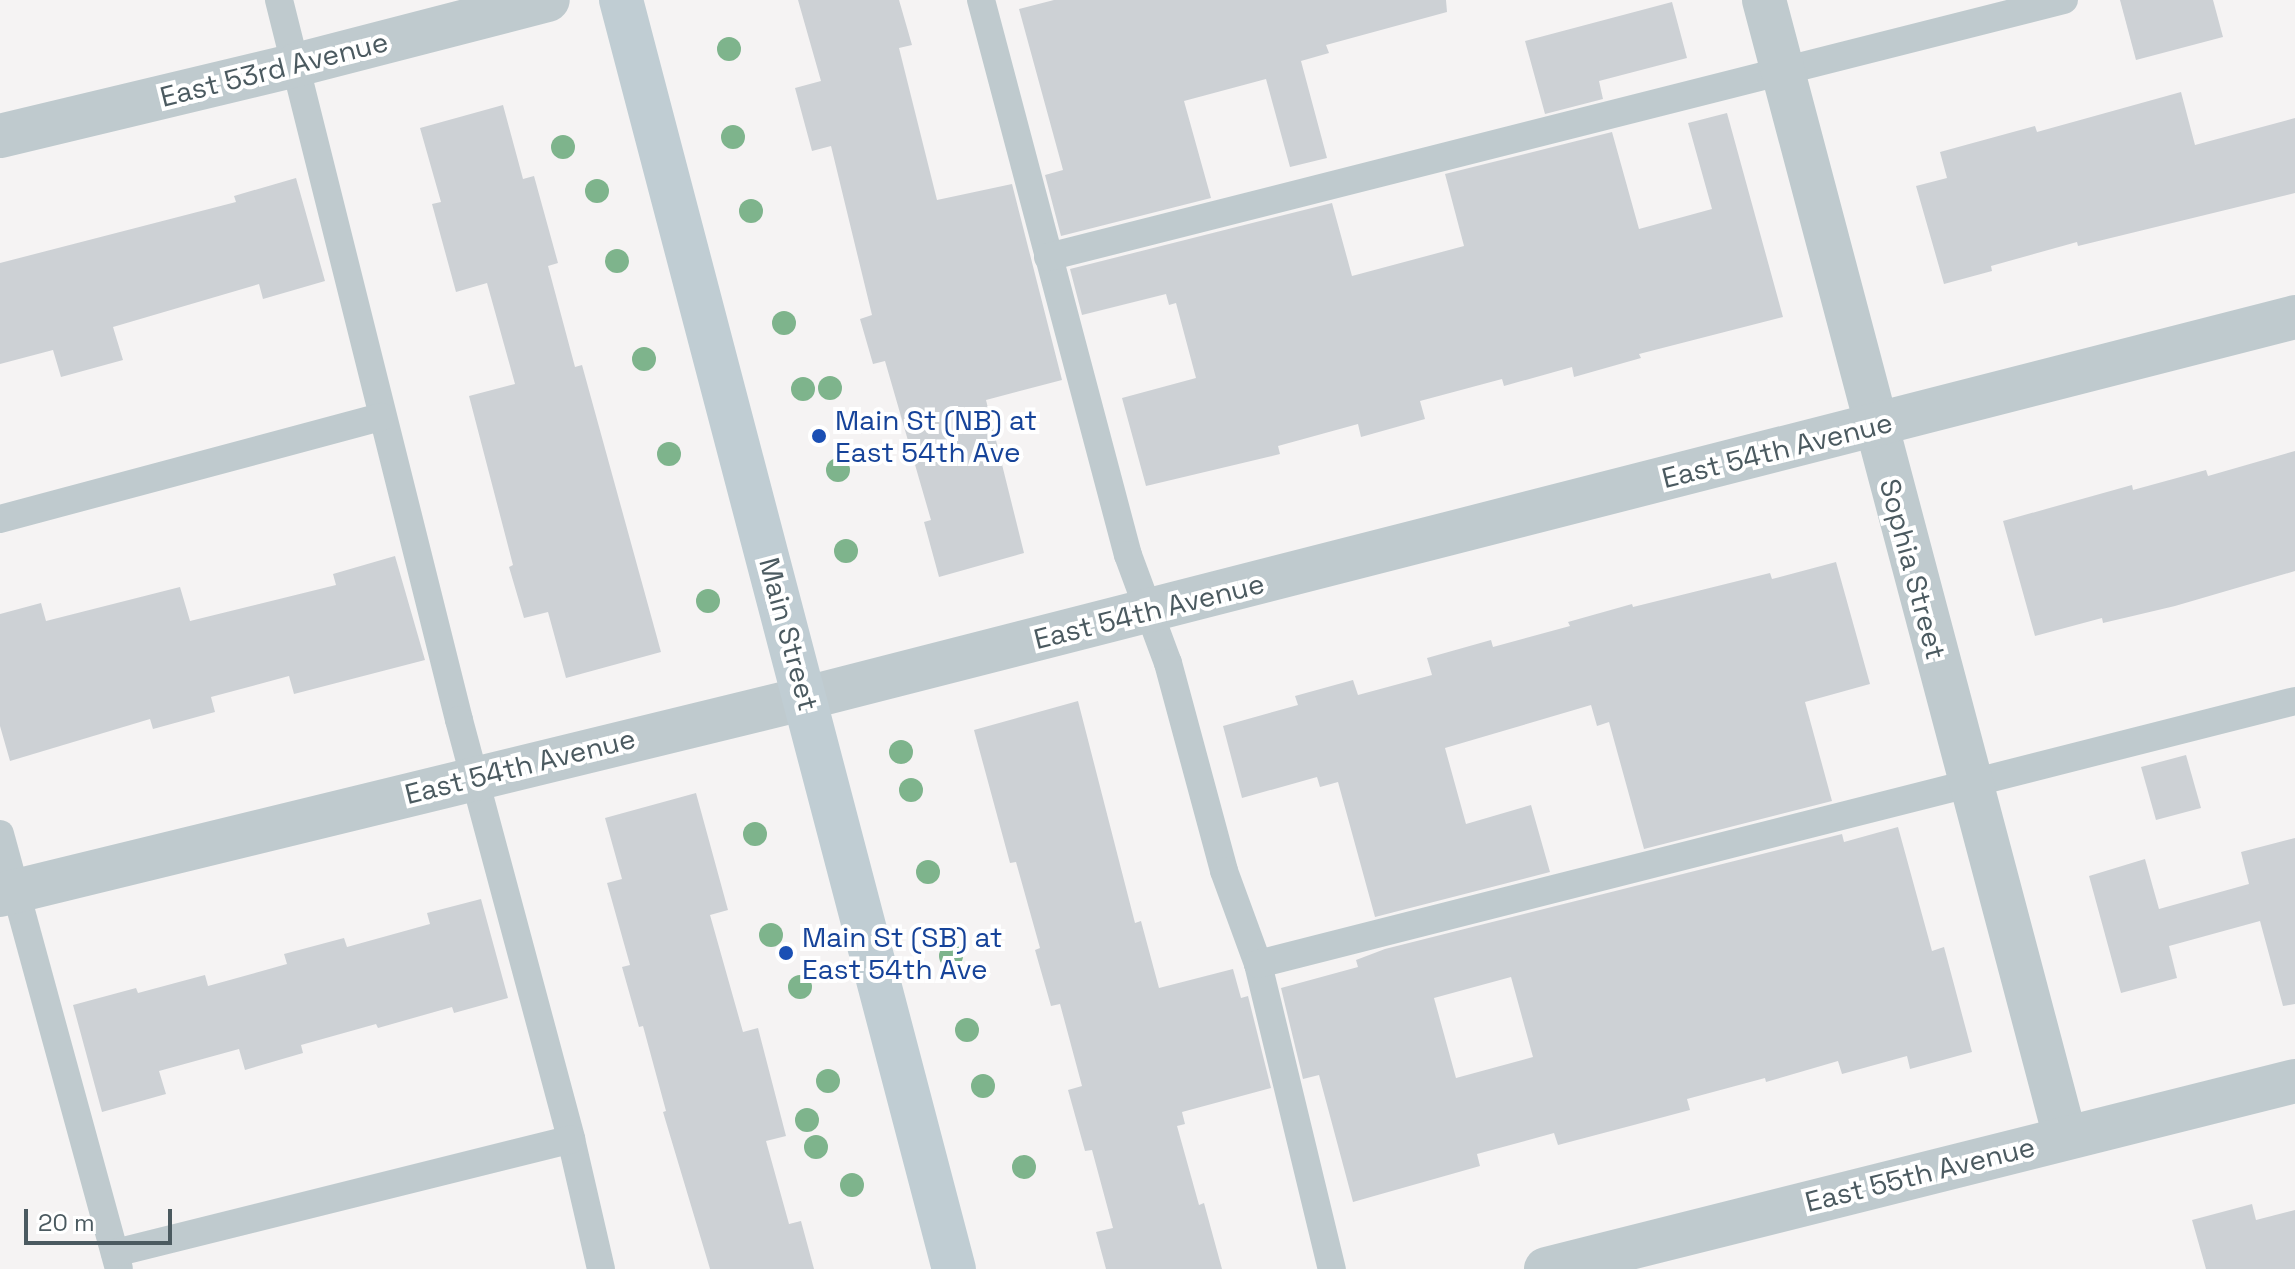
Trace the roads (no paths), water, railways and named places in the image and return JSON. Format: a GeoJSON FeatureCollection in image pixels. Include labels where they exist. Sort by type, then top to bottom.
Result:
{"type":"FeatureCollection","features":[{"type":"Feature","properties":{"kind":"main road","name":"Main Street"},"geometry":{"type":"LineString","coordinates":[[621,0],[954,1269]]}},
{"type":"Feature","properties":{"kind":"street","name":"East 53rd Avenue"},"geometry":{"type":"LineString","coordinates":[[0,136],[548,0]]}},
{"type":"Feature","properties":{"kind":"street","name":"Sophia Street"},"geometry":{"type":"LineString","coordinates":[[1764,0],[1969,784],[2065,1137]]}},
{"type":"Feature","properties":{"kind":"street","name":"East 54th Avenue"},"geometry":{"type":"LineString","coordinates":[[7,893],[806,698],[2295,317]]}},
{"type":"Feature","properties":{"kind":"street","name":"East 55th Avenue"},"geometry":{"type":"LineString","coordinates":[[1546,1269],[2295,1081]]}},
{"type":"Feature","properties":{"kind":"lane"},"geometry":{"type":"LineString","coordinates":[[279,0],[382,417],[571,1139],[601,1269]]}},
{"type":"Feature","properties":{"kind":"lane"},"geometry":{"type":"LineString","coordinates":[[981,0],[1128,555],[1168,663],[1224,871],[1258,964],[1332,1269]]}},
{"type":"Feature","properties":{"kind":"lane"},"geometry":{"type":"LineString","coordinates":[[1048,257],[2064,0]]}},
{"type":"Feature","properties":{"kind":"lane"},"geometry":{"type":"LineString","coordinates":[[0,519],[382,417]]}},
{"type":"Feature","properties":{"kind":"lane"},"geometry":{"type":"LineString","coordinates":[[1258,964],[2295,701]]}},
{"type":"Feature","properties":{"kind":"lane"},"geometry":{"type":"LineString","coordinates":[[0,834],[7,893],[117,1261],[571,1139]]}},
{"type":"Feature","properties":{"kind":"place","name":"Main St (NB) at East 54th Ave"},"geometry":{"type":"Point","coordinates":[819,436]}},
{"type":"Feature","properties":{"kind":"place","name":"Main St (SB) at East 54th Ave"},"geometry":{"type":"Point","coordinates":[786,953]}}]}
